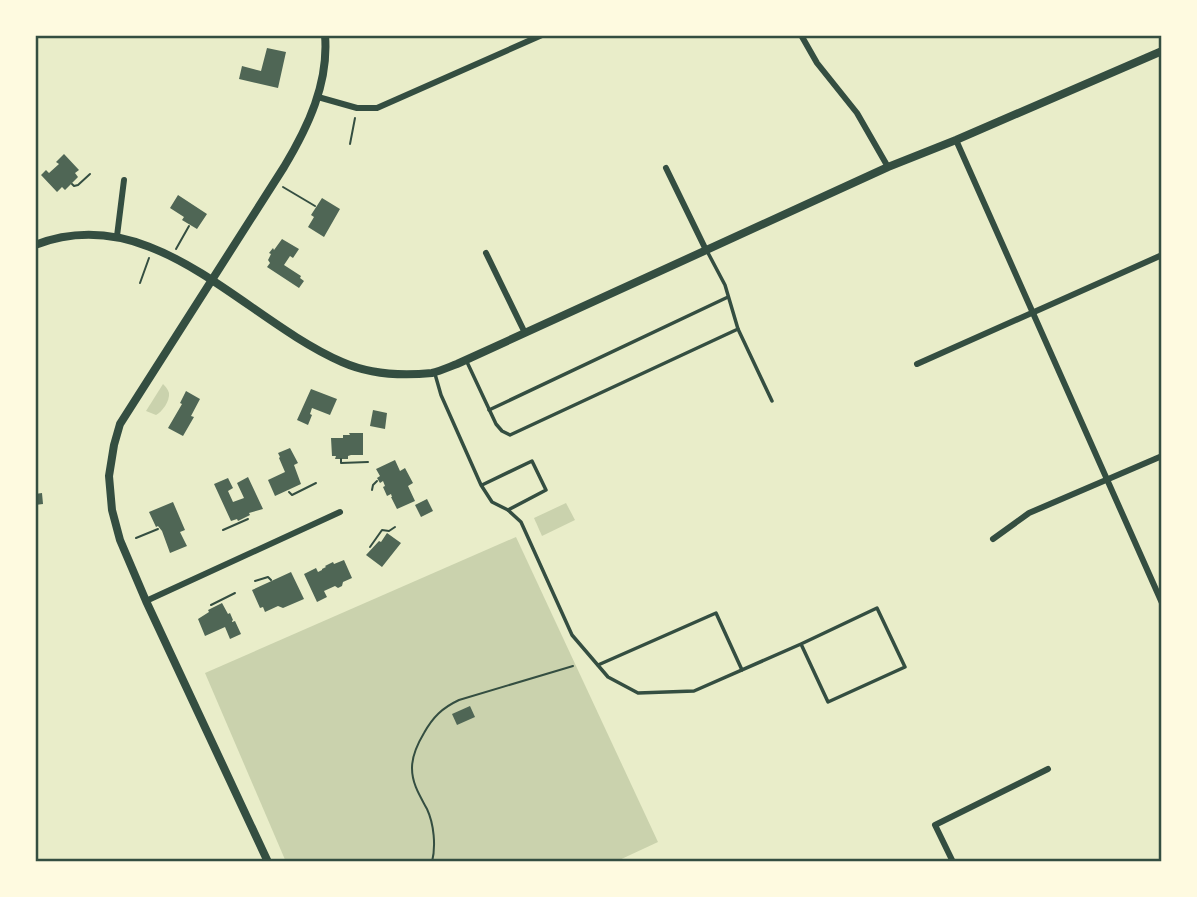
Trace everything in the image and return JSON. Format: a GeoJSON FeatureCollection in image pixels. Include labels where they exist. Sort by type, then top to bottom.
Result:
{"type":"FeatureCollection","features":[{"type":"Feature","properties":{"kind":"street"},"geometry":{"type":"LineString","coordinates":[[268,862],[120,540],[112,510],[109,476],[120,424],[129,408],[289,159],[308,124],[318,97],[326,35]]}},
{"type":"Feature","properties":{"kind":"street"},"geometry":{"type":"LineString","coordinates":[[318,97],[357,108],[384,106],[542,35]]}},
{"type":"Feature","properties":{"kind":"street"},"geometry":{"type":"LineString","coordinates":[[801,35],[817,63],[858,113],[888,167]]}},
{"type":"Feature","properties":{"kind":"street"},"geometry":{"type":"LineString","coordinates":[[35,244],[76,235],[117,236],[140,242],[163,251],[297,338],[343,363],[376,372],[434,372],[466,360],[888,167],[1162,51]]}},
{"type":"Feature","properties":{"kind":"street"},"geometry":{"type":"LineString","coordinates":[[956,139],[1162,603]]}},
{"type":"Feature","properties":{"kind":"street"},"geometry":{"type":"LineString","coordinates":[[666,168],[706,250]]}},
{"type":"Feature","properties":{"kind":"street"},"geometry":{"type":"LineString","coordinates":[[117,236],[124,180]]}},
{"type":"Feature","properties":{"kind":"street"},"geometry":{"type":"LineString","coordinates":[[486,253],[524,333]]}},
{"type":"Feature","properties":{"kind":"street"},"geometry":{"type":"LineString","coordinates":[[917,364],[1162,255]]}},
{"type":"Feature","properties":{"kind":"street"},"geometry":{"type":"LineString","coordinates":[[993,539],[1029,513],[1162,456]]}},
{"type":"Feature","properties":{"kind":"street"},"geometry":{"type":"LineString","coordinates":[[146,601],[340,512]]}},
{"type":"Feature","properties":{"kind":"street"},"geometry":{"type":"LineString","coordinates":[[953,862],[935,825],[1048,769]]}},
{"type":"Feature","properties":{"kind":"lane"},"geometry":{"type":"LineString","coordinates":[[706,250],[724,285],[738,329],[772,401]]}},
{"type":"Feature","properties":{"kind":"lane"},"geometry":{"type":"LineString","coordinates":[[489,410],[729,297]]}},
{"type":"Feature","properties":{"kind":"lane"},"geometry":{"type":"LineString","coordinates":[[466,360],[489,410],[502,431],[510,435],[738,329]]}},
{"type":"Feature","properties":{"kind":"lane"},"geometry":{"type":"LineString","coordinates":[[434,372],[441,395],[481,485],[492,502],[508,510],[521,522],[572,635],[608,677],[638,693],[694,691],[877,608],[905,667],[828,702],[801,644]]}},
{"type":"Feature","properties":{"kind":"lane"},"geometry":{"type":"LineString","coordinates":[[481,485],[532,461],[546,490],[508,510]]}},
{"type":"Feature","properties":{"kind":"lane"},"geometry":{"type":"LineString","coordinates":[[598,665],[716,613],[742,670]]}},
{"type":"Feature","properties":{"kind":"path"},"geometry":{"type":"LineString","coordinates":[[350,144],[357,108]]}},
{"type":"Feature","properties":{"kind":"path"},"geometry":{"type":"LineString","coordinates":[[72,184],[78,185],[90,174]]}},
{"type":"Feature","properties":{"kind":"path"},"geometry":{"type":"LineString","coordinates":[[284,187],[315,206]]}},
{"type":"Feature","properties":{"kind":"path"},"geometry":{"type":"LineString","coordinates":[[172,257],[189,226]]}},
{"type":"Feature","properties":{"kind":"path"},"geometry":{"type":"LineString","coordinates":[[139,283],[150,257]]}},
{"type":"Feature","properties":{"kind":"path"},"geometry":{"type":"LineString","coordinates":[[341,459],[341,463],[368,463]]}},
{"type":"Feature","properties":{"kind":"path"},"geometry":{"type":"LineString","coordinates":[[372,490],[377,481]]}},
{"type":"Feature","properties":{"kind":"path"},"geometry":{"type":"LineString","coordinates":[[289,492],[292,495],[316,483]]}},
{"type":"Feature","properties":{"kind":"path"},"geometry":{"type":"LineString","coordinates":[[223,530],[248,519]]}},
{"type":"Feature","properties":{"kind":"path"},"geometry":{"type":"LineString","coordinates":[[370,547],[382,530],[389,531],[395,527]]}},
{"type":"Feature","properties":{"kind":"path"},"geometry":{"type":"LineString","coordinates":[[136,538],[158,529]]}},
{"type":"Feature","properties":{"kind":"path"},"geometry":{"type":"LineString","coordinates":[[255,581],[268,577],[271,580]]}},
{"type":"Feature","properties":{"kind":"path"},"geometry":{"type":"LineString","coordinates":[[211,605],[234,593]]}},
{"type":"Feature","properties":{"kind":"path"},"geometry":{"type":"LineString","coordinates":[[432,862],[434,853],[431,824],[419,797],[412,767],[415,751],[433,717],[459,701],[573,666]]}},
{"type":"Feature","properties":{"kind":"green space"},"geometry":{"type":"Polygon","coordinates":[[[163,384],[169,393],[165,406],[156,415],[146,411],[163,384]]]}},
{"type":"Feature","properties":{"kind":"green space"},"geometry":{"type":"Polygon","coordinates":[[[566,503],[575,520],[542,536],[534,518],[566,503]]]}},
{"type":"Feature","properties":{"kind":"green space"},"geometry":{"type":"Polygon","coordinates":[[[516,537],[658,842],[615,862],[286,862],[205,673],[516,537]]]}},
{"type":"Feature","properties":{"kind":"building"},"geometry":{"type":"Polygon","coordinates":[[[267,48],[286,52],[278,88],[239,79],[242,66],[261,71],[267,48]]]}},
{"type":"Feature","properties":{"kind":"building"},"geometry":{"type":"Polygon","coordinates":[[[64,154],[79,170],[75,173],[78,177],[65,190],[62,187],[57,192],[41,175],[46,170],[49,173],[59,164],[56,162],[64,154]]]}},
{"type":"Feature","properties":{"kind":"building"},"geometry":{"type":"Polygon","coordinates":[[[178,195],[207,214],[197,229],[182,220],[184,217],[170,208],[178,195]]]}},
{"type":"Feature","properties":{"kind":"building"},"geometry":{"type":"Polygon","coordinates":[[[322,198],[340,209],[324,237],[308,227],[314,217],[311,215],[322,198]]]}},
{"type":"Feature","properties":{"kind":"building"},"geometry":{"type":"Polygon","coordinates":[[[282,239],[299,249],[284,265],[301,276],[304,281],[299,288],[267,267],[270,263],[269,253],[282,239]]]}},
{"type":"Feature","properties":{"kind":"building"},"geometry":{"type":"Polygon","coordinates":[[[311,389],[337,399],[330,415],[312,408],[308,425],[297,420],[311,389]]]}},
{"type":"Feature","properties":{"kind":"building"},"geometry":{"type":"Polygon","coordinates":[[[186,391],[200,399],[183,436],[168,428],[186,391]]]}},
{"type":"Feature","properties":{"kind":"building"},"geometry":{"type":"Polygon","coordinates":[[[373,410],[387,413],[385,429],[370,426],[373,410]]]}},
{"type":"Feature","properties":{"kind":"building"},"geometry":{"type":"Polygon","coordinates":[[[349,433],[363,433],[363,455],[335,459],[336,456],[332,456],[331,438],[343,438],[343,435],[350,435],[349,433]]]}},
{"type":"Feature","properties":{"kind":"building"},"geometry":{"type":"Polygon","coordinates":[[[290,448],[298,463],[294,465],[301,484],[275,496],[268,480],[285,472],[278,453],[290,448]]]}},
{"type":"Feature","properties":{"kind":"building"},"geometry":{"type":"Polygon","coordinates":[[[395,460],[400,471],[405,468],[413,483],[408,486],[415,501],[397,509],[391,494],[387,496],[383,481],[380,483],[377,478],[380,476],[376,469],[395,460]]]}},
{"type":"Feature","properties":{"kind":"building"},"geometry":{"type":"Polygon","coordinates":[[[248,477],[263,509],[249,513],[250,515],[238,521],[231,521],[214,484],[228,478],[233,488],[228,491],[233,502],[244,498],[237,483],[248,477]]]}},
{"type":"Feature","properties":{"kind":"building"},"geometry":{"type":"Polygon","coordinates":[[[42,493],[43,504],[35,505],[35,494],[42,493]]]}},
{"type":"Feature","properties":{"kind":"building"},"geometry":{"type":"Polygon","coordinates":[[[427,499],[433,511],[421,517],[415,505],[427,499]]]}},
{"type":"Feature","properties":{"kind":"building"},"geometry":{"type":"Polygon","coordinates":[[[173,502],[185,530],[180,532],[187,546],[170,553],[162,531],[156,527],[149,512],[173,502]]]}},
{"type":"Feature","properties":{"kind":"building"},"geometry":{"type":"Polygon","coordinates":[[[387,533],[401,543],[382,567],[366,555],[387,533]]]}},
{"type":"Feature","properties":{"kind":"building"},"geometry":{"type":"Polygon","coordinates":[[[344,560],[352,578],[338,588],[335,586],[324,591],[327,597],[317,602],[304,574],[316,568],[318,572],[333,562],[334,564],[344,560]]]}},
{"type":"Feature","properties":{"kind":"building"},"geometry":{"type":"Polygon","coordinates":[[[291,572],[304,599],[265,612],[263,607],[260,608],[252,590],[291,572]]]}},
{"type":"Feature","properties":{"kind":"building"},"geometry":{"type":"Polygon","coordinates":[[[222,603],[241,634],[230,639],[225,627],[205,636],[198,619],[222,603]]]}},
{"type":"Feature","properties":{"kind":"building"},"geometry":{"type":"Polygon","coordinates":[[[470,706],[475,717],[457,725],[452,714],[470,706]]]}}]}
